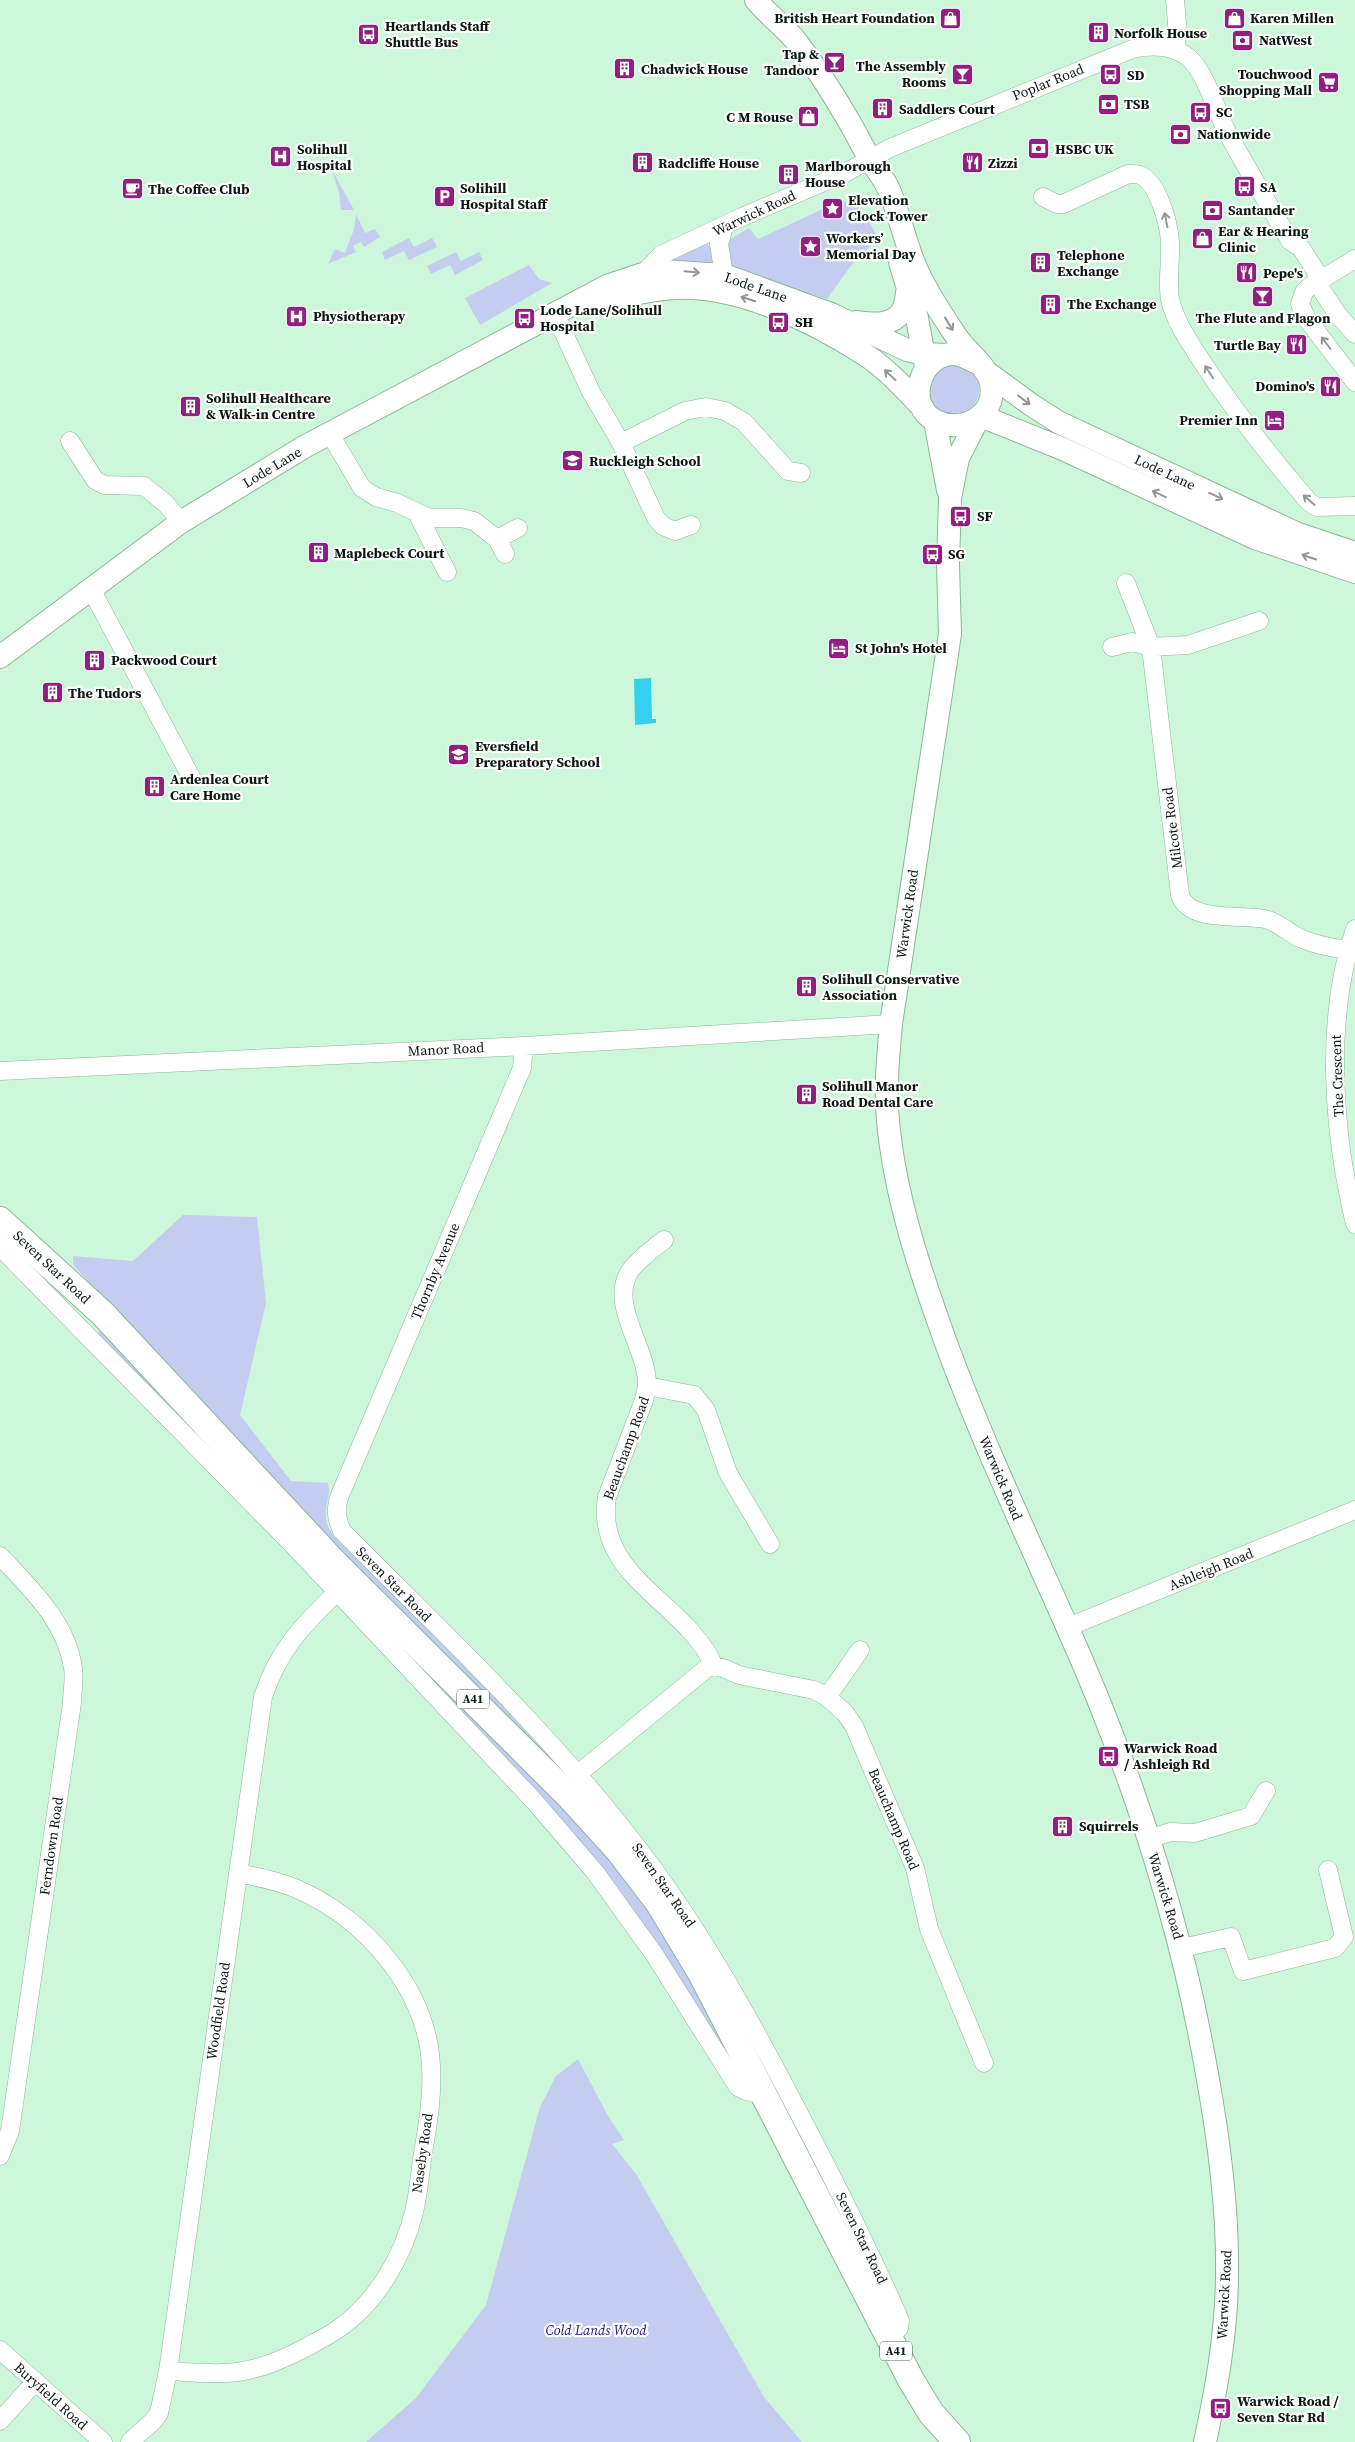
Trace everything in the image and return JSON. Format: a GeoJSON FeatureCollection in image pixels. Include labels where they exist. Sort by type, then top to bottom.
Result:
{"type":"FeatureCollection","features":[{"type":"Feature","properties":{"kind":"highway","name":"Seven Star Road"},"geometry":{"type":"LineString","coordinates":[[0,1220],[94,1323],[562,1789],[619,1851],[658,1902],[701,1973],[911,2380],[932,2413],[957,2442]]}},
{"type":"Feature","properties":{"kind":"main road"},"geometry":{"type":"LineString","coordinates":[[756,0],[790,35],[834,95],[889,190],[923,283],[962,346],[983,367],[991,390],[990,401],[980,417],[961,426],[951,427],[930,416],[918,390],[920,379],[932,359],[957,354],[983,367]]}},
{"type":"Feature","properties":{"kind":"main road"},"geometry":{"type":"LineString","coordinates":[[775,0],[790,35]]}},
{"type":"Feature","properties":{"kind":"main road"},"geometry":{"type":"LineString","coordinates":[[869,158],[875,187],[932,359]]}},
{"type":"Feature","properties":{"kind":"main road","name":"Lode Lane"},"geometry":{"type":"LineString","coordinates":[[0,657],[90,587],[181,522],[304,447],[607,286],[643,274],[680,271],[724,275],[840,319],[907,350],[932,359]]}},
{"type":"Feature","properties":{"kind":"main road"},"geometry":{"type":"LineString","coordinates":[[840,319],[881,325],[886,323],[903,310],[908,286]]}},
{"type":"Feature","properties":{"kind":"main road","name":"Lode Lane"},"geometry":{"type":"LineString","coordinates":[[559,312],[657,290],[678,288],[726,292],[787,314],[865,354],[902,386],[930,416]]}},
{"type":"Feature","properties":{"kind":"main road","name":"Lode Lane"},"geometry":{"type":"LineString","coordinates":[[983,367],[1030,404],[1058,422],[1298,534],[1355,553]]}},
{"type":"Feature","properties":{"kind":"main road","name":"Warwick Road"},"geometry":{"type":"LineString","coordinates":[[930,416],[950,498]]}},
{"type":"Feature","properties":{"kind":"main road","name":"Lode Lane"},"geometry":{"type":"LineString","coordinates":[[980,417],[1063,450],[1255,538],[1355,572]]}},
{"type":"Feature","properties":{"kind":"main road","name":"Warwick Road"},"geometry":{"type":"LineString","coordinates":[[980,417],[958,458],[950,498],[948,564],[950,634],[891,1024],[886,1085],[888,1123],[904,1209],[914,1250],[964,1391],[1013,1508],[1068,1627],[1111,1732],[1149,1839],[1182,1948],[1218,2135],[1227,2232],[1225,2322],[1220,2367],[1205,2442]]}},
{"type":"Feature","properties":{"kind":"street"},"geometry":{"type":"LineString","coordinates":[[1175,0],[1177,23],[1176,50],[1198,69],[1227,131],[1290,241],[1301,248],[1317,273],[1317,283],[1338,315],[1355,334]]}},
{"type":"Feature","properties":{"kind":"street","name":"Poplar Road"},"geometry":{"type":"LineString","coordinates":[[869,158],[1135,48],[1154,46],[1176,50]]}},
{"type":"Feature","properties":{"kind":"street","name":"Warwick Road"},"geometry":{"type":"LineString","coordinates":[[643,274],[661,255],[742,217],[845,173],[869,158]]}},
{"type":"Feature","properties":{"kind":"street"},"geometry":{"type":"LineString","coordinates":[[1043,197],[1057,204],[1063,204],[1128,174],[1140,175],[1146,179],[1165,211],[1170,241],[1170,298],[1188,340],[1264,449],[1309,502],[1317,507],[1355,506]]}},
{"type":"Feature","properties":{"kind":"street"},"geometry":{"type":"LineString","coordinates":[[724,227],[719,244],[724,275]]}},
{"type":"Feature","properties":{"kind":"street"},"geometry":{"type":"LineString","coordinates":[[1355,260],[1304,292],[1300,304],[1301,310],[1355,382]]}},
{"type":"Feature","properties":{"kind":"street"},"geometry":{"type":"LineString","coordinates":[[559,312],[591,392],[621,443],[660,523],[675,532],[691,525]]}},
{"type":"Feature","properties":{"kind":"street"},"geometry":{"type":"LineString","coordinates":[[621,443],[685,412],[706,407],[725,411],[744,422],[788,471],[801,473]]}},
{"type":"Feature","properties":{"kind":"street"},"geometry":{"type":"LineString","coordinates":[[330,434],[362,488],[376,497],[397,503],[429,518],[461,518],[474,521],[501,546],[518,528]]}},
{"type":"Feature","properties":{"kind":"street"},"geometry":{"type":"LineString","coordinates":[[70,441],[96,480],[104,485],[144,486],[166,504],[181,522]]}},
{"type":"Feature","properties":{"kind":"street"},"geometry":{"type":"LineString","coordinates":[[417,513],[447,572]]}},
{"type":"Feature","properties":{"kind":"street","name":"Milcote Road"},"geometry":{"type":"LineString","coordinates":[[1126,583],[1151,647],[1180,895],[1183,903],[1199,913],[1266,919],[1303,939],[1328,948],[1348,950]]}},
{"type":"Feature","properties":{"kind":"street"},"geometry":{"type":"LineString","coordinates":[[90,587],[191,777]]}},
{"type":"Feature","properties":{"kind":"street"},"geometry":{"type":"LineString","coordinates":[[1112,647],[1132,642],[1151,647],[1188,645],[1259,622]]}},
{"type":"Feature","properties":{"kind":"street","name":"The Crescent"},"geometry":{"type":"LineString","coordinates":[[1355,929],[1348,950],[1338,1006],[1335,1043],[1340,1147],[1355,1224]]}},
{"type":"Feature","properties":{"kind":"street","name":"Manor Road"},"geometry":{"type":"LineString","coordinates":[[0,1071],[524,1046],[891,1024]]}},
{"type":"Feature","properties":{"kind":"street","name":"Thornby Avenue"},"geometry":{"type":"LineString","coordinates":[[340,1495],[522,1068],[524,1046]]}},
{"type":"Feature","properties":{"kind":"street","name":"Beauchamp Road"},"geometry":{"type":"LineString","coordinates":[[664,1240],[631,1269],[623,1282],[625,1306],[646,1374],[647,1386],[644,1400],[606,1496],[605,1528],[618,1558],[697,1640],[710,1656],[714,1666],[739,1675],[814,1690],[827,1697],[845,1713],[854,1726],[912,1859],[920,1882],[924,1916],[984,2063]]}},
{"type":"Feature","properties":{"kind":"street","name":"Seven Star Road"},"geometry":{"type":"LineString","coordinates":[[0,1246],[94,1323],[337,1592],[548,1816],[595,1872],[654,1954],[738,2087],[746,2091],[764,2094]]}},
{"type":"Feature","properties":{"kind":"street"},"geometry":{"type":"LineString","coordinates":[[647,1386],[694,1395],[702,1405],[728,1473],[770,1544]]}},
{"type":"Feature","properties":{"kind":"street","name":"Seven Star Road"},"geometry":{"type":"LineString","coordinates":[[340,1495],[336,1506],[336,1516],[342,1531],[578,1774],[632,1839],[684,1910],[760,2039],[838,2189],[900,2320],[898,2328],[889,2339]]}},
{"type":"Feature","properties":{"kind":"street","name":"Ashleigh Road"},"geometry":{"type":"LineString","coordinates":[[1068,1627],[1355,1510]]}},
{"type":"Feature","properties":{"kind":"street","name":"Ferndown Road"},"geometry":{"type":"LineString","coordinates":[[0,1556],[47,1606],[65,1639],[73,1668],[72,1703],[10,2132],[0,2156]]}},
{"type":"Feature","properties":{"kind":"street","name":"Woodfield Road"},"geometry":{"type":"LineString","coordinates":[[130,2442],[159,2413],[168,2371],[263,1697],[270,1674],[286,1647],[304,1625],[337,1592]]}},
{"type":"Feature","properties":{"kind":"street"},"geometry":{"type":"LineString","coordinates":[[827,1697],[860,1650]]}},
{"type":"Feature","properties":{"kind":"street"},"geometry":{"type":"LineString","coordinates":[[578,1774],[701,1672],[714,1666]]}},
{"type":"Feature","properties":{"kind":"street"},"geometry":{"type":"LineString","coordinates":[[1149,1839],[1170,1832],[1195,1833],[1251,1816],[1266,1791]]}},
{"type":"Feature","properties":{"kind":"street"},"geometry":{"type":"LineString","coordinates":[[1182,1948],[1231,1937],[1243,1971],[1335,1948],[1344,1938],[1328,1870]]}},
{"type":"Feature","properties":{"kind":"street","name":"Naseby Road"},"geometry":{"type":"LineString","coordinates":[[168,2371],[236,2372],[258,2368],[281,2360],[319,2340],[338,2329],[358,2313],[375,2294],[403,2245],[414,2212],[427,2127],[431,2067],[423,2027],[410,1994],[381,1950],[361,1930],[324,1902],[287,1885],[238,1873]]}},
{"type":"Feature","properties":{"kind":"street","name":"Buryfield Road"},"geometry":{"type":"LineString","coordinates":[[0,2350],[103,2442]]}},
{"type":"Feature","properties":{"kind":"street"},"geometry":{"type":"LineString","coordinates":[[0,2421],[35,2382]]}},
{"type":"Feature","properties":{"kind":"green space"},"geometry":{"type":"Polygon","coordinates":[[[332,170],[354,210],[341,210],[339,193],[332,170]]]}},
{"type":"Feature","properties":{"kind":"green space"},"geometry":{"type":"Polygon","coordinates":[[[840,201],[848,202],[860,209],[868,219],[878,239],[855,260],[827,299],[734,270],[727,262],[727,241],[749,228],[758,239],[840,201]]]}},
{"type":"Feature","properties":{"kind":"green space"},"geometry":{"type":"Polygon","coordinates":[[[356,214],[365,233],[375,229],[380,237],[364,247],[361,242],[353,246],[356,252],[328,264],[335,249],[345,253],[354,229],[356,214]]]}},
{"type":"Feature","properties":{"kind":"green space"},"geometry":{"type":"Polygon","coordinates":[[[409,238],[414,247],[432,238],[437,247],[409,260],[404,251],[385,260],[382,252],[409,238]]]}},
{"type":"Feature","properties":{"kind":"green space"},"geometry":{"type":"Polygon","coordinates":[[[707,244],[713,250],[714,269],[661,264],[707,244]]]}},
{"type":"Feature","properties":{"kind":"green space"},"geometry":{"type":"Polygon","coordinates":[[[456,252],[461,261],[479,252],[483,260],[455,275],[450,265],[431,274],[427,266],[456,252]]]}},
{"type":"Feature","properties":{"kind":"green space"},"geometry":{"type":"Polygon","coordinates":[[[529,265],[539,279],[552,283],[480,325],[465,298],[529,265]]]}},
{"type":"Feature","properties":{"kind":"green space"},"geometry":{"type":"Polygon","coordinates":[[[949,365],[959,365],[972,372],[979,385],[979,395],[972,408],[959,415],[949,415],[940,411],[933,404],[929,395],[929,385],[933,376],[940,369],[949,365]]]}},
{"type":"Feature","properties":{"kind":"green space"},"geometry":{"type":"Polygon","coordinates":[[[183,1215],[257,1217],[266,1303],[240,1415],[291,1481],[328,1483],[327,1522],[335,1538],[349,1551],[372,1567],[582,1787],[737,2006],[892,2316],[700,1955],[205,1405],[73,1265],[73,1256],[133,1261],[183,1215]]]}},
{"type":"Feature","properties":{"kind":"green space"},"geometry":{"type":"Polygon","coordinates":[[[103,1327],[577,1816],[656,1917],[744,2080],[607,1881],[95,1336],[103,1327]]]}},
{"type":"Feature","properties":{"kind":"green space","name":"Cold Lands Wood"},"geometry":{"type":"Polygon","coordinates":[[[578,2059],[608,2116],[624,2140],[612,2144],[636,2174],[764,2397],[802,2442],[366,2442],[416,2398],[486,2305],[540,2107],[556,2076],[578,2059]]]}},
{"type":"Feature","properties":{"kind":"water"},"geometry":{"type":"Polygon","coordinates":[[[651,678],[652,719],[656,719],[656,723],[635,725],[634,679],[651,678]]]}},
{"type":"Feature","properties":{"kind":"place","name":"British Heart Foundation"},"geometry":{"type":"Point","coordinates":[951,18]}},
{"type":"Feature","properties":{"kind":"place","name":"Karen Millen"},"geometry":{"type":"Point","coordinates":[1234,18]}},
{"type":"Feature","properties":{"kind":"place","name":"Norfolk House"},"geometry":{"type":"Point","coordinates":[1098,33]}},
{"type":"Feature","properties":{"kind":"place","name":"Heartlands Staff Shuttle Bus"},"geometry":{"type":"Point","coordinates":[369,34]}},
{"type":"Feature","properties":{"kind":"place","name":"NatWest"},"geometry":{"type":"Point","coordinates":[1243,40]}},
{"type":"Feature","properties":{"kind":"place","name":"Tap & Tandoor"},"geometry":{"type":"Point","coordinates":[835,62]}},
{"type":"Feature","properties":{"kind":"place","name":"Chadwick House"},"geometry":{"type":"Point","coordinates":[625,69]}},
{"type":"Feature","properties":{"kind":"place","name":"The Assembly Rooms"},"geometry":{"type":"Point","coordinates":[962,74]}},
{"type":"Feature","properties":{"kind":"place","name":"SD"},"geometry":{"type":"Point","coordinates":[1111,75]}},
{"type":"Feature","properties":{"kind":"place","name":"Touchwood Shopping Mall"},"geometry":{"type":"Point","coordinates":[1328,82]}},
{"type":"Feature","properties":{"kind":"place","name":"TSB"},"geometry":{"type":"Point","coordinates":[1108,104]}},
{"type":"Feature","properties":{"kind":"place","name":"Saddlers Court"},"geometry":{"type":"Point","coordinates":[883,109]}},
{"type":"Feature","properties":{"kind":"place","name":"SC"},"geometry":{"type":"Point","coordinates":[1200,112]}},
{"type":"Feature","properties":{"kind":"place","name":"C M Rouse"},"geometry":{"type":"Point","coordinates":[809,117]}},
{"type":"Feature","properties":{"kind":"place","name":"Nationwide"},"geometry":{"type":"Point","coordinates":[1181,134]}},
{"type":"Feature","properties":{"kind":"place","name":"HSBC UK"},"geometry":{"type":"Point","coordinates":[1039,149]}},
{"type":"Feature","properties":{"kind":"place","name":"Solihull Hospital"},"geometry":{"type":"Point","coordinates":[281,157]}},
{"type":"Feature","properties":{"kind":"place","name":"Radcliffe House"},"geometry":{"type":"Point","coordinates":[642,163]}},
{"type":"Feature","properties":{"kind":"place","name":"Zizzi"},"geometry":{"type":"Point","coordinates":[972,163]}},
{"type":"Feature","properties":{"kind":"place","name":"Marlborough House"},"geometry":{"type":"Point","coordinates":[789,174]}},
{"type":"Feature","properties":{"kind":"place","name":"SA"},"geometry":{"type":"Point","coordinates":[1244,187]}},
{"type":"Feature","properties":{"kind":"place","name":"The Coffee Club"},"geometry":{"type":"Point","coordinates":[132,189]}},
{"type":"Feature","properties":{"kind":"place","name":"Solihill Hospital Staff"},"geometry":{"type":"Point","coordinates":[444,196]}},
{"type":"Feature","properties":{"kind":"place","name":"Elevation Clock Tower"},"geometry":{"type":"Point","coordinates":[832,208]}},
{"type":"Feature","properties":{"kind":"place","name":"Santander"},"geometry":{"type":"Point","coordinates":[1212,210]}},
{"type":"Feature","properties":{"kind":"place","name":"Ear & Hearing Clinic"},"geometry":{"type":"Point","coordinates":[1202,239]}},
{"type":"Feature","properties":{"kind":"place","name":"Workers’ Memorial Day"},"geometry":{"type":"Point","coordinates":[810,246]}},
{"type":"Feature","properties":{"kind":"place","name":"Telephone Exchange"},"geometry":{"type":"Point","coordinates":[1041,263]}},
{"type":"Feature","properties":{"kind":"place","name":"Pepe's"},"geometry":{"type":"Point","coordinates":[1247,273]}},
{"type":"Feature","properties":{"kind":"place","name":"The Flute and Flagon"},"geometry":{"type":"Point","coordinates":[1263,296]}},
{"type":"Feature","properties":{"kind":"place","name":"The Exchange"},"geometry":{"type":"Point","coordinates":[1051,304]}},
{"type":"Feature","properties":{"kind":"place","name":"Physiotherapy"},"geometry":{"type":"Point","coordinates":[297,316]}},
{"type":"Feature","properties":{"kind":"place","name":"Lode Lane/Solihull Hospital"},"geometry":{"type":"Point","coordinates":[524,318]}},
{"type":"Feature","properties":{"kind":"place","name":"SH"},"geometry":{"type":"Point","coordinates":[779,322]}},
{"type":"Feature","properties":{"kind":"place","name":"Turtle Bay"},"geometry":{"type":"Point","coordinates":[1297,345]}},
{"type":"Feature","properties":{"kind":"place","name":"Domino's"},"geometry":{"type":"Point","coordinates":[1331,386]}},
{"type":"Feature","properties":{"kind":"place","name":"Solihull Healthcare & Walk-in Centre"},"geometry":{"type":"Point","coordinates":[190,406]}},
{"type":"Feature","properties":{"kind":"place","name":"Premier Inn"},"geometry":{"type":"Point","coordinates":[1274,420]}},
{"type":"Feature","properties":{"kind":"place","name":"Ruckleigh School"},"geometry":{"type":"Point","coordinates":[573,461]}},
{"type":"Feature","properties":{"kind":"place","name":"SF"},"geometry":{"type":"Point","coordinates":[961,516]}},
{"type":"Feature","properties":{"kind":"place","name":"Maplebeck Court"},"geometry":{"type":"Point","coordinates":[318,553]}},
{"type":"Feature","properties":{"kind":"place","name":"SG"},"geometry":{"type":"Point","coordinates":[932,554]}},
{"type":"Feature","properties":{"kind":"place","name":"St John's Hotel"},"geometry":{"type":"Point","coordinates":[839,648]}},
{"type":"Feature","properties":{"kind":"place","name":"Packwood Court"},"geometry":{"type":"Point","coordinates":[95,660]}},
{"type":"Feature","properties":{"kind":"place","name":"The Tudors"},"geometry":{"type":"Point","coordinates":[52,693]}},
{"type":"Feature","properties":{"kind":"place","name":"Eversfield Preparatory School"},"geometry":{"type":"Point","coordinates":[459,754]}},
{"type":"Feature","properties":{"kind":"place","name":"Ardenlea Court Care Home"},"geometry":{"type":"Point","coordinates":[154,787]}},
{"type":"Feature","properties":{"kind":"place","name":"Solihull Conservative Association"},"geometry":{"type":"Point","coordinates":[806,987]}},
{"type":"Feature","properties":{"kind":"place","name":"Solihull Manor Road Dental Care"},"geometry":{"type":"Point","coordinates":[806,1094]}},
{"type":"Feature","properties":{"kind":"place","name":"Warwick Road / Ashleigh Rd"},"geometry":{"type":"Point","coordinates":[1108,1756]}},
{"type":"Feature","properties":{"kind":"place","name":"Squirrels"},"geometry":{"type":"Point","coordinates":[1063,1826]}},
{"type":"Feature","properties":{"kind":"place","name":"Warwick Road / Seven Star Rd"},"geometry":{"type":"Point","coordinates":[1221,2409]}}]}
